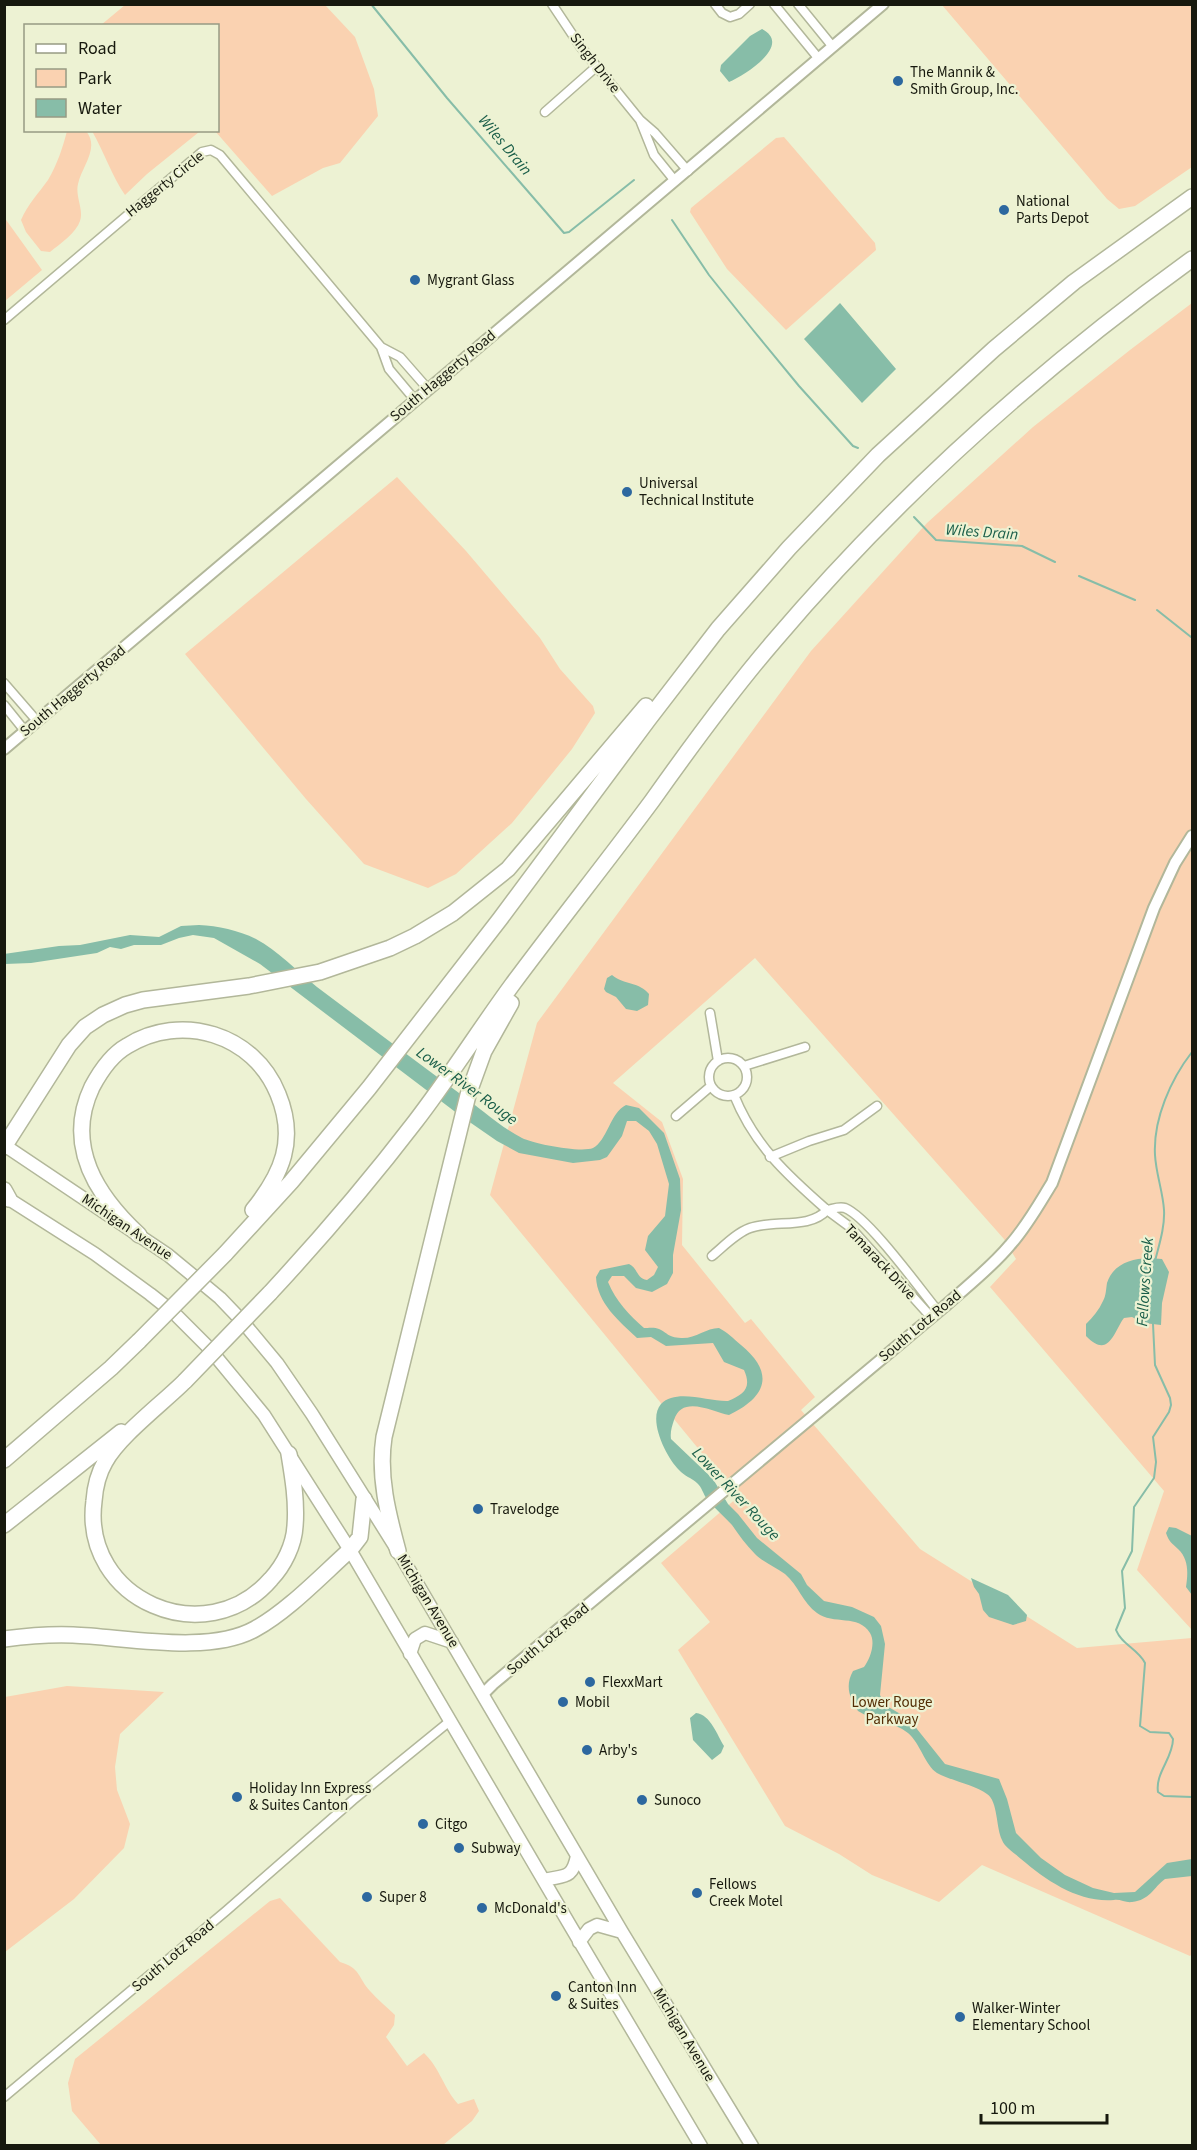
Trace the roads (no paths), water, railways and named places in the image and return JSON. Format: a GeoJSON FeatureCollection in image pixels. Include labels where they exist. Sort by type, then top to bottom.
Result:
{"type":"FeatureCollection","features":[{"type":"Feature","properties":{"kind":"highway"},"geometry":{"type":"LineString","coordinates":[[4,1460],[139,1341],[228,1251],[291,1182],[369,1088],[500,919],[718,629],[789,548],[878,455],[964,376],[1074,282],[1192,197]]}},
{"type":"Feature","properties":{"kind":"highway"},"geometry":{"type":"LineString","coordinates":[[398,1551],[383,1488],[383,1445],[468,1095],[481,1058],[503,1014],[621,849],[689,747],[774,641],[865,539],[982,426],[1036,379],[1192,259]]}},
{"type":"Feature","properties":{"kind":"highway"},"geometry":{"type":"LineString","coordinates":[[5,1146],[69,1045],[85,1027],[115,1009],[143,1000],[249,986],[320,972],[390,948],[453,913],[508,869],[682,664],[718,629]]}},
{"type":"Feature","properties":{"kind":"highway"},"geometry":{"type":"LineString","coordinates":[[289,1454],[295,1488],[295,1528],[288,1552],[282,1564],[264,1587],[237,1605],[209,1614],[162,1609],[123,1587],[108,1568],[97,1544],[92,1516],[99,1475],[105,1460],[185,1382],[318,1241],[417,1120],[468,1047],[652,801]]}},
{"type":"Feature","properties":{"kind":"highway"},"geometry":{"type":"LineString","coordinates":[[139,1235],[108,1204],[89,1170],[82,1138],[83,1116],[88,1094],[103,1068],[126,1046],[157,1033],[186,1029],[202,1031],[233,1042],[256,1060],[275,1086],[281,1100],[287,1130],[282,1164],[268,1191],[245,1221],[228,1251]]}},
{"type":"Feature","properties":{"kind":"highway"},"geometry":{"type":"LineString","coordinates":[[4,1525],[185,1382]]}},
{"type":"Feature","properties":{"kind":"highway"},"geometry":{"type":"LineString","coordinates":[[4,1639],[71,1635],[162,1641],[220,1641],[246,1633],[269,1620],[350,1550],[360,1537],[364,1499]]}},
{"type":"Feature","properties":{"kind":"main road","name":"South Haggerty Road"},"geometry":{"type":"LineString","coordinates":[[4,749],[883,4]]}},
{"type":"Feature","properties":{"kind":"main road","name":"South Lotz Road"},"geometry":{"type":"LineString","coordinates":[[483,1694],[988,1269],[1006,1250],[1033,1214],[1052,1183],[1154,908],[1175,863],[1192,836]]}},
{"type":"Feature","properties":{"kind":"main road","name":"Michigan Avenue"},"geometry":{"type":"LineString","coordinates":[[5,1146],[168,1255],[203,1283],[264,1346],[312,1414],[398,1551],[622,1932],[752,2145]]}},
{"type":"Feature","properties":{"kind":"main road"},"geometry":{"type":"LineString","coordinates":[[6,1195],[95,1254],[174,1313],[208,1347],[264,1415],[350,1550],[579,1942],[701,2145]]}},
{"type":"Feature","properties":{"kind":"main road"},"geometry":{"type":"LineString","coordinates":[[410,1654],[415,1639],[425,1633],[452,1642]]}},
{"type":"Feature","properties":{"kind":"main road"},"geometry":{"type":"LineString","coordinates":[[544,1880],[562,1878],[569,1874],[575,1865],[577,1856]]}},
{"type":"Feature","properties":{"kind":"main road"},"geometry":{"type":"LineString","coordinates":[[579,1942],[589,1929],[597,1925],[622,1932]]}},
{"type":"Feature","properties":{"kind":"street","name":"Singh Drive"},"geometry":{"type":"LineString","coordinates":[[552,4],[597,67],[640,120],[655,133],[688,171]]}},
{"type":"Feature","properties":{"kind":"street"},"geometry":{"type":"LineString","coordinates":[[715,4],[722,13],[730,17],[739,14],[750,4]]}},
{"type":"Feature","properties":{"kind":"street"},"geometry":{"type":"LineString","coordinates":[[774,4],[819,59]]}},
{"type":"Feature","properties":{"kind":"street"},"geometry":{"type":"LineString","coordinates":[[798,4],[833,47]]}},
{"type":"Feature","properties":{"kind":"street"},"geometry":{"type":"LineString","coordinates":[[544,112],[597,67]]}},
{"type":"Feature","properties":{"kind":"street","name":"Singh Drive"},"geometry":{"type":"LineString","coordinates":[[640,120],[654,155],[675,182]]}},
{"type":"Feature","properties":{"kind":"street","name":"Haggerty Circle"},"geometry":{"type":"LineString","coordinates":[[4,320],[202,152],[211,150],[220,155],[381,346],[400,357],[428,389]]}},
{"type":"Feature","properties":{"kind":"street","name":"Haggerty Circle"},"geometry":{"type":"LineString","coordinates":[[381,346],[389,369],[415,400]]}},
{"type":"Feature","properties":{"kind":"street"},"geometry":{"type":"LineString","coordinates":[[4,683],[38,721]]}},
{"type":"Feature","properties":{"kind":"street"},"geometry":{"type":"LineString","coordinates":[[4,705],[26,731]]}},
{"type":"Feature","properties":{"kind":"street"},"geometry":{"type":"LineString","coordinates":[[710,1013],[718,1061]]}},
{"type":"Feature","properties":{"kind":"street"},"geometry":{"type":"LineString","coordinates":[[744,1066],[805,1047]]}},
{"type":"Feature","properties":{"kind":"street"},"geometry":{"type":"LineString","coordinates":[[735,1059],[744,1066],[746,1083],[740,1092],[734,1095],[721,1095],[711,1086],[711,1069],[718,1061],[735,1059]]}},
{"type":"Feature","properties":{"kind":"street"},"geometry":{"type":"LineString","coordinates":[[676,1116],[711,1086]]}},
{"type":"Feature","properties":{"kind":"street","name":"Tamarack Drive"},"geometry":{"type":"LineString","coordinates":[[734,1095],[747,1124],[770,1157],[790,1178],[850,1227],[934,1314]]}},
{"type":"Feature","properties":{"kind":"street"},"geometry":{"type":"LineString","coordinates":[[770,1157],[844,1130],[877,1106]]}},
{"type":"Feature","properties":{"kind":"street","name":"Tamarack Drive"},"geometry":{"type":"LineString","coordinates":[[827,1210],[839,1207],[861,1220],[934,1314]]}},
{"type":"Feature","properties":{"kind":"street"},"geometry":{"type":"LineString","coordinates":[[712,1256],[750,1228],[807,1221],[821,1216],[827,1210]]}},
{"type":"Feature","properties":{"kind":"street","name":"South Lotz Road"},"geometry":{"type":"LineString","coordinates":[[4,2097],[217,1919],[353,1800],[450,1721]]}},
{"type":"Feature","properties":{"kind":"water"},"geometry":{"type":"Polygon","coordinates":[[[762,29],[770,36],[772,43],[769,51],[755,66],[729,82],[720,71],[721,65],[750,36],[762,29]]]}},
{"type":"Feature","properties":{"kind":"water"},"geometry":{"type":"Polygon","coordinates":[[[840,303],[896,369],[862,403],[804,339],[840,303]]]}},
{"type":"Feature","properties":{"kind":"water"},"geometry":{"type":"Polygon","coordinates":[[[199,925],[235,931],[264,944],[317,987],[497,1122],[522,1138],[558,1147],[593,1148],[602,1139],[621,1109],[626,1105],[639,1108],[664,1133],[680,1179],[681,1210],[673,1255],[673,1273],[667,1284],[652,1292],[636,1288],[624,1276],[612,1276],[608,1282],[623,1307],[644,1328],[657,1328],[670,1336],[681,1338],[719,1328],[752,1355],[762,1375],[762,1384],[752,1400],[729,1415],[691,1406],[678,1412],[671,1431],[671,1439],[713,1479],[728,1504],[757,1538],[801,1574],[807,1585],[824,1601],[852,1607],[874,1617],[881,1626],[885,1644],[880,1695],[885,1705],[909,1719],[945,1764],[999,1779],[1016,1833],[1041,1858],[1065,1875],[1093,1888],[1114,1893],[1135,1892],[1167,1863],[1192,1859],[1192,1876],[1165,1879],[1143,1899],[1130,1902],[1101,1900],[1076,1894],[1064,1889],[1031,1867],[1003,1843],[991,1797],[976,1788],[937,1773],[908,1733],[858,1711],[850,1696],[849,1681],[853,1671],[864,1667],[872,1651],[872,1637],[865,1627],[853,1621],[823,1617],[812,1609],[790,1578],[755,1554],[707,1499],[699,1485],[674,1464],[664,1448],[657,1429],[657,1411],[661,1404],[667,1399],[684,1396],[728,1401],[745,1390],[747,1381],[744,1370],[724,1362],[713,1343],[666,1346],[651,1337],[637,1338],[610,1311],[600,1295],[596,1277],[600,1270],[629,1264],[641,1278],[647,1280],[654,1275],[658,1267],[645,1250],[648,1236],[665,1216],[669,1184],[657,1144],[649,1131],[636,1121],[627,1121],[622,1136],[607,1157],[600,1160],[573,1163],[519,1153],[458,1114],[260,964],[214,938],[193,935],[161,945],[134,945],[121,949],[110,947],[97,953],[31,963],[5,964],[4,954],[80,945],[130,935],[159,937],[181,926],[199,925]]]}},
{"type":"Feature","properties":{"kind":"water"},"geometry":{"type":"Polygon","coordinates":[[[612,975],[645,990],[649,994],[648,1005],[637,1011],[626,1009],[616,997],[604,989],[607,978],[612,975]]]}},
{"type":"Feature","properties":{"kind":"water"},"geometry":{"type":"Polygon","coordinates":[[[1148,1258],[1162,1259],[1169,1272],[1162,1303],[1161,1325],[1144,1323],[1132,1317],[1124,1318],[1110,1341],[1100,1345],[1094,1343],[1086,1336],[1086,1324],[1096,1313],[1105,1297],[1110,1277],[1123,1264],[1148,1258]]]}},
{"type":"Feature","properties":{"kind":"water"},"geometry":{"type":"Polygon","coordinates":[[[1169,1527],[1192,1536],[1192,1595],[1186,1587],[1186,1562],[1182,1553],[1168,1538],[1166,1533],[1169,1527]]]}},
{"type":"Feature","properties":{"kind":"water"},"geometry":{"type":"Polygon","coordinates":[[[971,1578],[1008,1595],[1027,1615],[1026,1621],[1013,1625],[989,1617],[983,1610],[979,1594],[971,1578]]]}},
{"type":"Feature","properties":{"kind":"water"},"geometry":{"type":"Polygon","coordinates":[[[696,1713],[710,1721],[724,1746],[721,1753],[712,1760],[693,1740],[690,1718],[696,1713]]]}},
{"type":"Feature","properties":{"kind":"waterway","name":"Wiles Drain"},"geometry":{"type":"LineString","coordinates":[[371,4],[447,98],[564,233],[569,232],[634,180]]}},
{"type":"Feature","properties":{"kind":"waterway","name":"Wiles Drain"},"geometry":{"type":"LineString","coordinates":[[672,220],[709,275],[753,330],[799,386],[853,446],[858,448]]}},
{"type":"Feature","properties":{"kind":"waterway","name":"Wiles Drain"},"geometry":{"type":"LineString","coordinates":[[914,517],[936,540],[1022,546],[1055,562]]}},
{"type":"Feature","properties":{"kind":"waterway","name":"Wiles Drain"},"geometry":{"type":"LineString","coordinates":[[1079,576],[1135,600]]}},
{"type":"Feature","properties":{"kind":"waterway","name":"Wiles Drain"},"geometry":{"type":"LineString","coordinates":[[1157,610],[1191,637]]}},
{"type":"Feature","properties":{"kind":"waterway","name":"Fellows Creek"},"geometry":{"type":"LineString","coordinates":[[1155,1261],[1164,1216],[1155,1155],[1157,1128],[1165,1100],[1177,1074],[1192,1052]]}},
{"type":"Feature","properties":{"kind":"waterway","name":"Fellows Creek"},"geometry":{"type":"LineString","coordinates":[[1153,1324],[1155,1365],[1171,1405],[1153,1437],[1156,1462],[1154,1478],[1134,1507],[1132,1551],[1122,1571],[1125,1608],[1116,1630],[1122,1640],[1145,1663],[1140,1726],[1150,1732],[1169,1733],[1173,1739],[1170,1753],[1159,1778],[1158,1792],[1164,1796],[1192,1797]]}},
{"type":"Feature","properties":{"kind":"place","name":"The Mannik & Smith Group, Inc."},"geometry":{"type":"Point","coordinates":[898,81]}},
{"type":"Feature","properties":{"kind":"place","name":"National Parts Depot"},"geometry":{"type":"Point","coordinates":[1004,210]}},
{"type":"Feature","properties":{"kind":"place","name":"Mygrant Glass"},"geometry":{"type":"Point","coordinates":[415,280]}},
{"type":"Feature","properties":{"kind":"place","name":"Universal Technical Institute"},"geometry":{"type":"Point","coordinates":[627,492]}},
{"type":"Feature","properties":{"kind":"place","name":"Travelodge"},"geometry":{"type":"Point","coordinates":[478,1509]}},
{"type":"Feature","properties":{"kind":"place","name":"FlexxMart"},"geometry":{"type":"Point","coordinates":[590,1682]}},
{"type":"Feature","properties":{"kind":"place","name":"Mobil"},"geometry":{"type":"Point","coordinates":[563,1702]}},
{"type":"Feature","properties":{"kind":"place","name":"Arby's"},"geometry":{"type":"Point","coordinates":[587,1750]}},
{"type":"Feature","properties":{"kind":"place","name":"Holiday Inn Express & Suites Canton"},"geometry":{"type":"Point","coordinates":[237,1797]}},
{"type":"Feature","properties":{"kind":"place","name":"Sunoco"},"geometry":{"type":"Point","coordinates":[642,1800]}},
{"type":"Feature","properties":{"kind":"place","name":"Citgo"},"geometry":{"type":"Point","coordinates":[423,1824]}},
{"type":"Feature","properties":{"kind":"place","name":"Subway"},"geometry":{"type":"Point","coordinates":[459,1848]}},
{"type":"Feature","properties":{"kind":"place","name":"Fellows Creek Motel"},"geometry":{"type":"Point","coordinates":[697,1893]}},
{"type":"Feature","properties":{"kind":"place","name":"Super 8"},"geometry":{"type":"Point","coordinates":[367,1897]}},
{"type":"Feature","properties":{"kind":"place","name":"McDonald's"},"geometry":{"type":"Point","coordinates":[482,1908]}},
{"type":"Feature","properties":{"kind":"place","name":"Canton Inn & Suites"},"geometry":{"type":"Point","coordinates":[556,1996]}},
{"type":"Feature","properties":{"kind":"place","name":"Walker-Winter Elementary School"},"geometry":{"type":"Point","coordinates":[960,2017]}},
{"type":"Feature","properties":{"kind":"water label","name":"Lower River Rouge"},"geometry":{"type":"Point","coordinates":[467,1086]}},
{"type":"Feature","properties":{"kind":"water label","name":"Lower River Rouge"},"geometry":{"type":"Point","coordinates":[736,1494]}},
{"type":"Feature","properties":{"kind":"park label","name":"Lower Rouge Parkway"},"geometry":{"type":"Point","coordinates":[892,1710]}}]}
